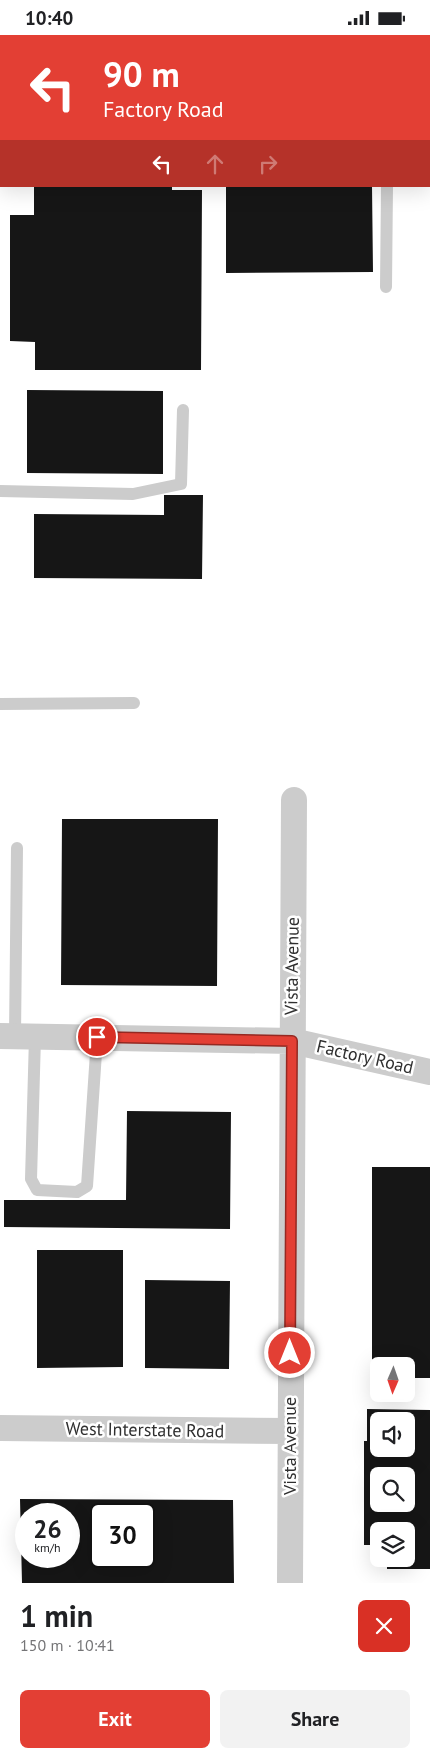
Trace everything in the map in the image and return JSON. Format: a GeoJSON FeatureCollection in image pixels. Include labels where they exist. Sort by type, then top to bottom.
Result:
{"type":"FeatureCollection","features":[{"type":"Feature","properties":{"kind":"street","name":"Vista Avenue"},"geometry":{"type":"LineString","coordinates":[[290,1583],[294,800]]}},
{"type":"Feature","properties":{"kind":"street","name":"Factory Road"},"geometry":{"type":"LineString","coordinates":[[17,1036],[292,1041],[430,1073]]}},
{"type":"Feature","properties":{"kind":"street","name":"West Interstate Road"},"geometry":{"type":"LineString","coordinates":[[0,1428],[290,1431]]}},
{"type":"Feature","properties":{"kind":"lane"},"geometry":{"type":"LineString","coordinates":[[386,287],[387,187]]}},
{"type":"Feature","properties":{"kind":"lane"},"geometry":{"type":"LineString","coordinates":[[0,491],[133,493],[181,484],[183,410]]}},
{"type":"Feature","properties":{"kind":"lane"},"geometry":{"type":"LineString","coordinates":[[0,704],[134,703]]}},
{"type":"Feature","properties":{"kind":"lane"},"geometry":{"type":"LineString","coordinates":[[17,848],[17,1036],[31,1179],[38,1190],[77,1192],[87,1186],[97,1037]]}},
{"type":"Feature","properties":{"kind":"building"},"geometry":{"type":"Polygon","coordinates":[[[34,187],[172,187],[172,190],[202,190],[201,370],[35,370],[35,342],[10,341],[10,215],[34,215],[34,187]]]}},
{"type":"Feature","properties":{"kind":"building"},"geometry":{"type":"Polygon","coordinates":[[[226,187],[372,187],[373,272],[226,273],[226,187]]]}},
{"type":"Feature","properties":{"kind":"building"},"geometry":{"type":"Polygon","coordinates":[[[27,390],[163,391],[163,474],[27,473],[27,390]]]}},
{"type":"Feature","properties":{"kind":"building"},"geometry":{"type":"Polygon","coordinates":[[[164,495],[203,495],[202,579],[34,578],[34,514],[164,515],[164,495]]]}},
{"type":"Feature","properties":{"kind":"building"},"geometry":{"type":"Polygon","coordinates":[[[62,819],[218,819],[217,986],[61,985],[62,819]]]}},
{"type":"Feature","properties":{"kind":"building"},"geometry":{"type":"Polygon","coordinates":[[[127,1111],[231,1112],[230,1229],[4,1227],[4,1200],[126,1200],[127,1111]]]}},
{"type":"Feature","properties":{"kind":"building"},"geometry":{"type":"Polygon","coordinates":[[[372,1167],[430,1167],[430,1378],[415,1378],[415,1357],[372,1357],[372,1167]]]}},
{"type":"Feature","properties":{"kind":"building"},"geometry":{"type":"Polygon","coordinates":[[[37,1250],[123,1250],[123,1367],[37,1368],[37,1250]]]}},
{"type":"Feature","properties":{"kind":"building"},"geometry":{"type":"Polygon","coordinates":[[[145,1280],[230,1281],[229,1369],[145,1368],[145,1280]]]}},
{"type":"Feature","properties":{"kind":"building"},"geometry":{"type":"Polygon","coordinates":[[[367,1409],[430,1410],[430,1569],[387,1569],[387,1567],[415,1567],[415,1522],[370,1522],[370,1545],[364,1545],[364,1441],[367,1441],[367,1409]]]}},
{"type":"Feature","properties":{"kind":"building"},"geometry":{"type":"Polygon","coordinates":[[[20,1499],[233,1500],[234,1583],[22,1583],[22,1568],[80,1568],[80,1503],[20,1503],[20,1499]]]}},
{"type":"Feature","properties":{"kind":"route"},"geometry":{"type":"LineString","coordinates":[[97,1037],[292,1041],[290,1353]]}}]}
